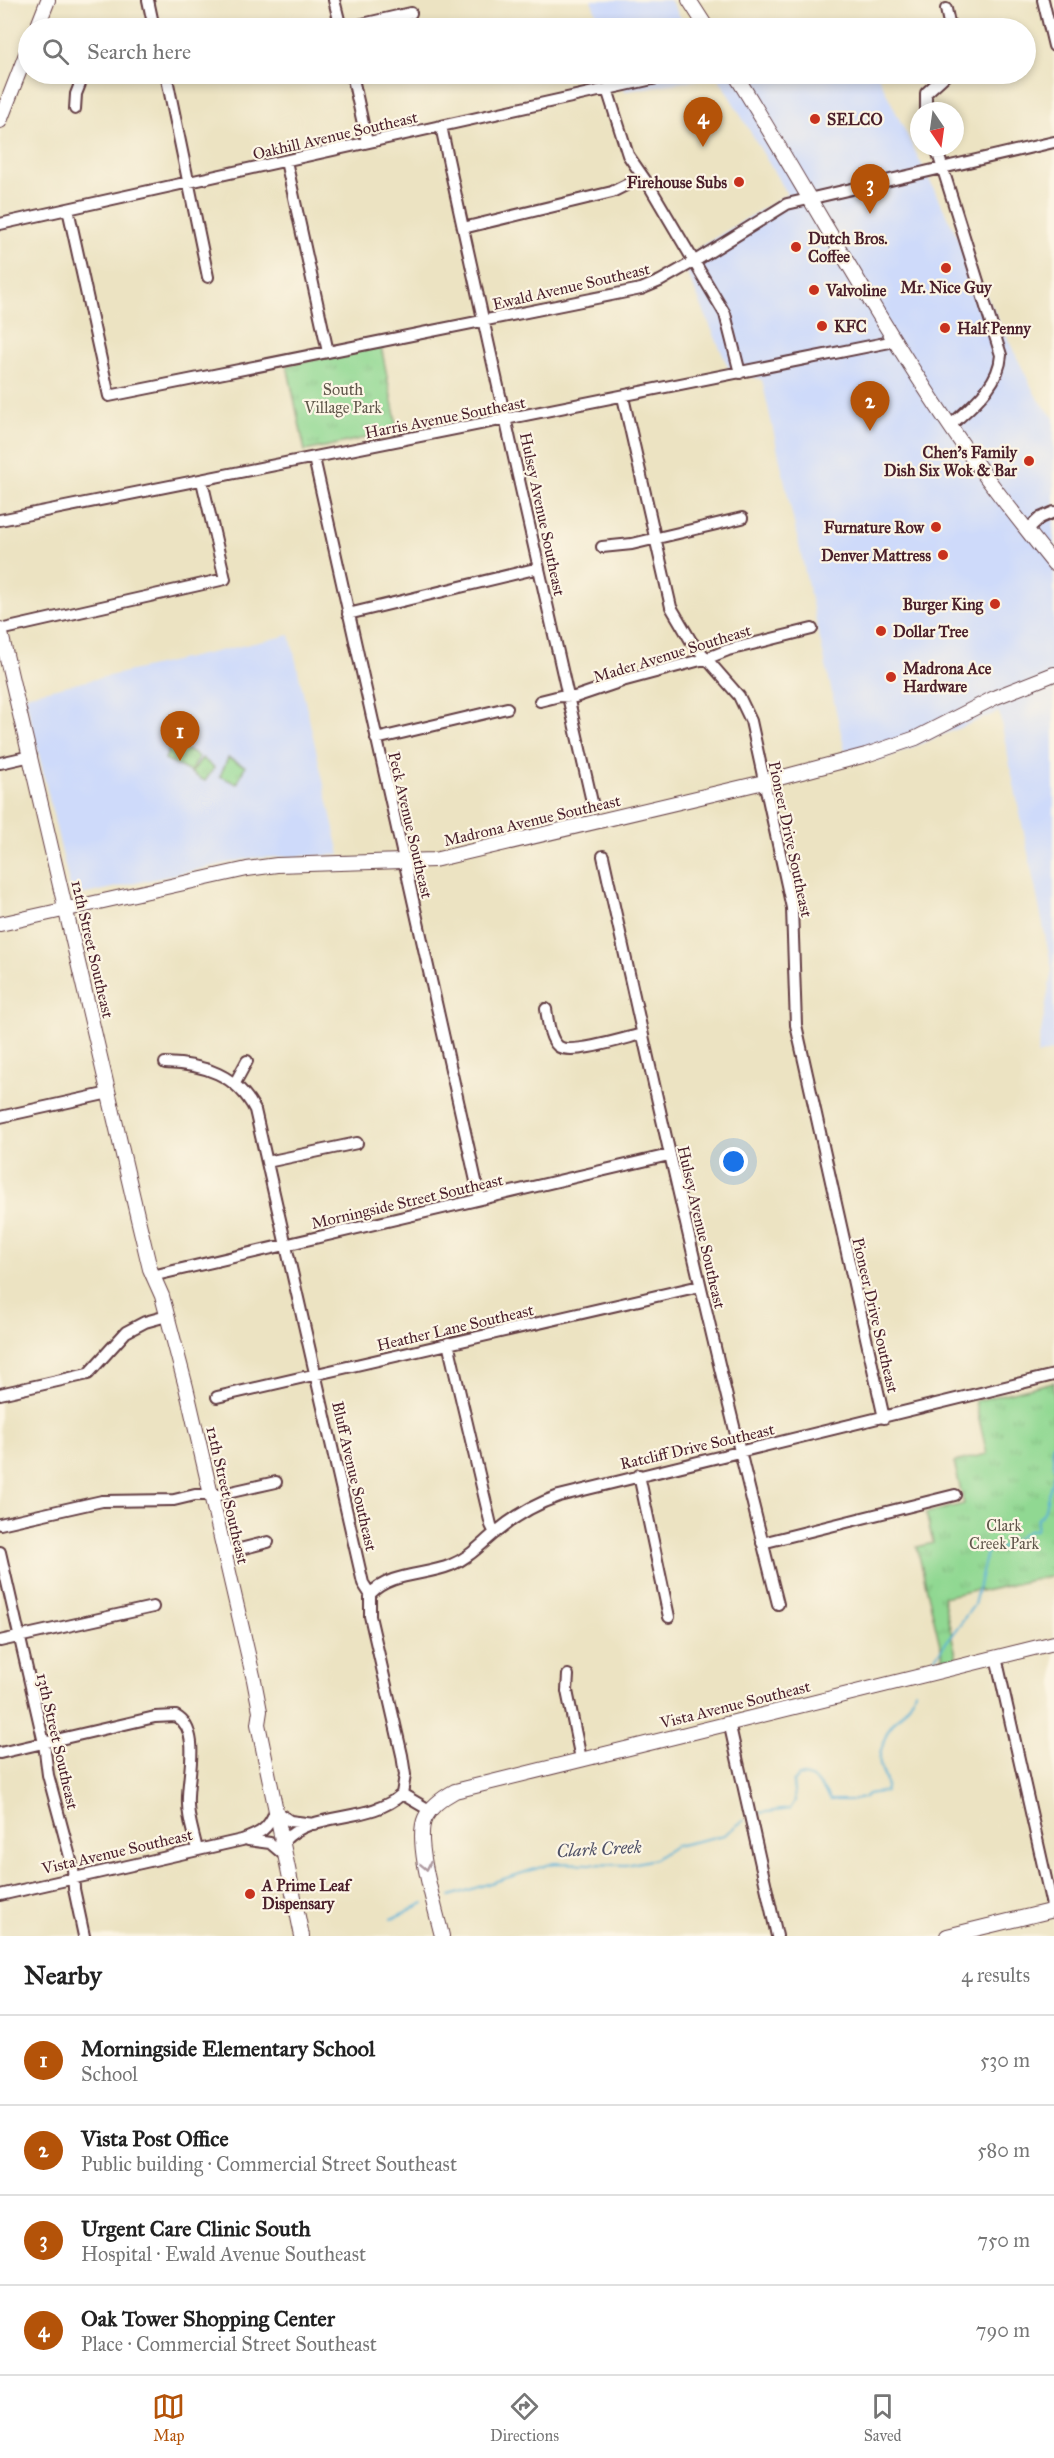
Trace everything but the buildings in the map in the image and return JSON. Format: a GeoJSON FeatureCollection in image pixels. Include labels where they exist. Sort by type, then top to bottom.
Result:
{"type":"FeatureCollection","features":[{"type":"Feature","properties":{"kind":"main road"},"geometry":{"type":"LineString","coordinates":[[41,18],[48,0]]}},
{"type":"Feature","properties":{"kind":"main road"},"geometry":{"type":"LineString","coordinates":[[689,0],[701,18]]}},
{"type":"Feature","properties":{"kind":"main road"},"geometry":{"type":"LineString","coordinates":[[0,121],[18,75]]}},
{"type":"Feature","properties":{"kind":"main road"},"geometry":{"type":"LineString","coordinates":[[741,84],[895,341],[950,426],[1026,530],[1054,564]]}},
{"type":"Feature","properties":{"kind":"main road","name":"12th Street Southeast"},"geometry":{"type":"LineString","coordinates":[[0,630],[152,1276],[154,1298],[163,1317],[207,1496],[252,1713],[258,1724],[302,1936]]}},
{"type":"Feature","properties":{"kind":"main road","name":"Madrona Avenue Southeast"},"geometry":{"type":"LineString","coordinates":[[0,924],[217,874],[261,867],[405,862],[459,855],[764,782],[894,746],[944,725],[996,697],[1054,674]]}},
{"type":"Feature","properties":{"kind":"main road","name":"12th Street Southeast"},"geometry":{"type":"LineString","coordinates":[[207,1496],[224,1553],[256,1690],[260,1711],[258,1724]]}},
{"type":"Feature","properties":{"kind":"main road","name":"Vista Avenue Southeast"},"geometry":{"type":"LineString","coordinates":[[431,1811],[440,1801],[455,1791],[1054,1643]]}},
{"type":"Feature","properties":{"kind":"main road"},"geometry":{"type":"LineString","coordinates":[[431,1811],[422,1827],[421,1840],[442,1936]]}},
{"type":"Feature","properties":{"kind":"main road"},"geometry":{"type":"LineString","coordinates":[[947,1936],[1053,1910]]}},
{"type":"Feature","properties":{"kind":"street"},"geometry":{"type":"LineString","coordinates":[[148,0],[152,18]]}},
{"type":"Feature","properties":{"kind":"street"},"geometry":{"type":"LineString","coordinates":[[334,0],[340,18]]}},
{"type":"Feature","properties":{"kind":"street"},"geometry":{"type":"LineString","coordinates":[[1043,0],[1054,46]]}},
{"type":"Feature","properties":{"kind":"street"},"geometry":{"type":"LineString","coordinates":[[946,9],[948,18]]}},
{"type":"Feature","properties":{"kind":"street"},"geometry":{"type":"LineString","coordinates":[[386,18],[411,12]]}},
{"type":"Feature","properties":{"kind":"street"},"geometry":{"type":"LineString","coordinates":[[75,109],[76,94],[80,84]]}},
{"type":"Feature","properties":{"kind":"street"},"geometry":{"type":"LineString","coordinates":[[169,84],[208,277]]}},
{"type":"Feature","properties":{"kind":"street"},"geometry":{"type":"LineString","coordinates":[[354,84],[367,142]]}},
{"type":"Feature","properties":{"kind":"street","name":"Oakhill Avenue Southeast"},"geometry":{"type":"LineString","coordinates":[[0,224],[630,84]]}},
{"type":"Feature","properties":{"kind":"street"},"geometry":{"type":"LineString","coordinates":[[926,102],[927,93],[936,84]]}},
{"type":"Feature","properties":{"kind":"street"},"geometry":{"type":"LineString","coordinates":[[607,89],[628,154],[695,261],[725,314],[740,373]]}},
{"type":"Feature","properties":{"kind":"street","name":"Hulsey Avenue Southeast"},"geometry":{"type":"LineString","coordinates":[[441,126],[482,322],[507,420],[592,802]]}},
{"type":"Feature","properties":{"kind":"street","name":"Ewald Avenue Southeast"},"geometry":{"type":"LineString","coordinates":[[68,209],[109,396],[641,289],[695,261],[780,207],[809,197],[1054,142]]}},
{"type":"Feature","properties":{"kind":"street"},"geometry":{"type":"LineString","coordinates":[[938,156],[1001,355],[999,371],[988,390],[950,426]]}},
{"type":"Feature","properties":{"kind":"street"},"geometry":{"type":"LineString","coordinates":[[286,161],[328,352]]}},
{"type":"Feature","properties":{"kind":"street"},"geometry":{"type":"LineString","coordinates":[[463,228],[612,192],[642,177]]}},
{"type":"Feature","properties":{"kind":"street","name":"Harris Avenue Southeast"},"geometry":{"type":"LineString","coordinates":[[0,520],[895,341]]}},
{"type":"Feature","properties":{"kind":"street","name":"Pioneer Drive Southeast"},"geometry":{"type":"LineString","coordinates":[[623,397],[675,617],[691,641],[708,658],[746,708],[751,721],[792,908],[796,1025],[884,1418]]}},
{"type":"Feature","properties":{"kind":"street","name":"Peck Avenue Southeast"},"geometry":{"type":"LineString","coordinates":[[314,458],[480,1199]]}},
{"type":"Feature","properties":{"kind":"street"},"geometry":{"type":"LineString","coordinates":[[0,630],[225,579],[202,481]]}},
{"type":"Feature","properties":{"kind":"street"},"geometry":{"type":"LineString","coordinates":[[1026,530],[1040,518],[1054,512]]}},
{"type":"Feature","properties":{"kind":"street"},"geometry":{"type":"LineString","coordinates":[[602,547],[655,539],[742,518]]}},
{"type":"Feature","properties":{"kind":"street"},"geometry":{"type":"LineString","coordinates":[[348,614],[539,568]]}},
{"type":"Feature","properties":{"kind":"street","name":"Mader Avenue Southeast"},"geometry":{"type":"LineString","coordinates":[[540,701],[560,696],[591,693],[622,681],[708,658],[728,650],[812,629]]}},
{"type":"Feature","properties":{"kind":"street"},"geometry":{"type":"LineString","coordinates":[[376,739],[507,708]]}},
{"type":"Feature","properties":{"kind":"street"},"geometry":{"type":"LineString","coordinates":[[0,763],[31,756]]}},
{"type":"Feature","properties":{"kind":"street","name":"Hulsey Avenue Southeast"},"geometry":{"type":"LineString","coordinates":[[603,856],[669,1155],[739,1452],[778,1604]]}},
{"type":"Feature","properties":{"kind":"street"},"geometry":{"type":"LineString","coordinates":[[546,1009],[552,1037],[556,1045],[563,1048],[577,1049],[642,1034]]}},
{"type":"Feature","properties":{"kind":"street"},"geometry":{"type":"LineString","coordinates":[[235,1083],[247,1061]]}},
{"type":"Feature","properties":{"kind":"street","name":"Bluff Avenue Southeast"},"geometry":{"type":"LineString","coordinates":[[165,1063],[205,1068],[235,1083],[250,1100],[255,1110],[363,1583],[370,1594],[370,1616],[402,1755],[405,1775],[402,1794]]}},
{"type":"Feature","properties":{"kind":"street"},"geometry":{"type":"LineString","coordinates":[[0,1117],[109,1093]]}},
{"type":"Feature","properties":{"kind":"street"},"geometry":{"type":"LineString","coordinates":[[267,1162],[357,1143]]}},
{"type":"Feature","properties":{"kind":"street","name":"Morningside Street Southeast"},"geometry":{"type":"LineString","coordinates":[[152,1276],[669,1155]]}},
{"type":"Feature","properties":{"kind":"street","name":"Heather Lane Southeast"},"geometry":{"type":"LineString","coordinates":[[217,1397],[700,1286]]}},
{"type":"Feature","properties":{"kind":"street"},"geometry":{"type":"LineString","coordinates":[[0,1394],[88,1374],[126,1332],[163,1317]]}},
{"type":"Feature","properties":{"kind":"street"},"geometry":{"type":"LineString","coordinates":[[448,1343],[491,1526],[495,1533]]}},
{"type":"Feature","properties":{"kind":"street","name":"Ratcliff Drive Southeast"},"geometry":{"type":"LineString","coordinates":[[370,1594],[384,1582],[392,1579],[440,1569],[461,1560],[523,1512],[546,1501],[639,1475],[884,1418],[1054,1375]]}},
{"type":"Feature","properties":{"kind":"street"},"geometry":{"type":"LineString","coordinates":[[639,1475],[669,1617]]}},
{"type":"Feature","properties":{"kind":"street"},"geometry":{"type":"LineString","coordinates":[[0,1524],[102,1501],[174,1500],[276,1482]]}},
{"type":"Feature","properties":{"kind":"street"},"geometry":{"type":"LineString","coordinates":[[762,1543],[955,1494]]}},
{"type":"Feature","properties":{"kind":"street"},"geometry":{"type":"LineString","coordinates":[[224,1553],[268,1542]]}},
{"type":"Feature","properties":{"kind":"street","name":"13th Street Southeast"},"geometry":{"type":"LineString","coordinates":[[0,1552],[44,1743],[48,1775],[73,1868],[84,1936]]}},
{"type":"Feature","properties":{"kind":"street"},"geometry":{"type":"LineString","coordinates":[[0,1641],[153,1607]]}},
{"type":"Feature","properties":{"kind":"street"},"geometry":{"type":"LineString","coordinates":[[996,1657],[1053,1910]]}},
{"type":"Feature","properties":{"kind":"street"},"geometry":{"type":"LineString","coordinates":[[568,1675],[567,1691],[582,1759]]}},
{"type":"Feature","properties":{"kind":"street"},"geometry":{"type":"LineString","coordinates":[[0,1753],[155,1717],[176,1716],[186,1723],[192,1753],[188,1804],[197,1850]]}},
{"type":"Feature","properties":{"kind":"street"},"geometry":{"type":"LineString","coordinates":[[729,1722],[777,1936]]}},
{"type":"Feature","properties":{"kind":"street"},"geometry":{"type":"LineString","coordinates":[[242,1840],[270,1843],[283,1852],[284,1841],[291,1834],[314,1824],[375,1810],[388,1805],[402,1794],[431,1811]]}},
{"type":"Feature","properties":{"kind":"street"},"geometry":{"type":"LineString","coordinates":[[242,1840],[264,1830],[272,1821],[275,1810],[290,1821],[314,1824]]}},
{"type":"Feature","properties":{"kind":"street","name":"Vista Avenue Southeast"},"geometry":{"type":"LineString","coordinates":[[0,1895],[242,1840]]}},
{"type":"Feature","properties":{"kind":"shaded area"},"geometry":{"type":"Polygon","coordinates":[[[591,0],[670,0],[681,18],[598,18],[591,0]]]}},
{"type":"Feature","properties":{"kind":"shaded area"},"geometry":{"type":"Polygon","coordinates":[[[622,84],[672,84],[625,91],[622,84]]]}},
{"type":"Feature","properties":{"kind":"shaded area"},"geometry":{"type":"Polygon","coordinates":[[[722,84],[882,84],[910,141],[910,156],[917,156],[1036,396],[1054,418],[1054,1050],[1037,1055],[1052,969],[999,712],[878,761],[845,751],[762,380],[729,369],[681,259],[787,194],[722,84]]]}},
{"type":"Feature","properties":{"kind":"shaded area"},"geometry":{"type":"Polygon","coordinates":[[[290,635],[340,855],[251,858],[81,895],[74,894],[70,887],[25,695],[290,635]]]}},
{"type":"Feature","properties":{"kind":"green space","name":"South Village Park"},"geometry":{"type":"Polygon","coordinates":[[[381,346],[398,431],[305,451],[287,365],[381,346]]]}},
{"type":"Feature","properties":{"kind":"green space"},"geometry":{"type":"Polygon","coordinates":[[[172,742],[199,757],[190,772],[165,759],[172,742]]]}},
{"type":"Feature","properties":{"kind":"green space"},"geometry":{"type":"Polygon","coordinates":[[[202,758],[214,768],[205,781],[191,773],[202,758]]]}},
{"type":"Feature","properties":{"kind":"green space"},"geometry":{"type":"Polygon","coordinates":[[[228,758],[245,766],[237,784],[220,776],[228,758]]]}},
{"type":"Feature","properties":{"kind":"green space","name":"Clark Creek Park"},"geometry":{"type":"Polygon","coordinates":[[[1054,1382],[1054,1575],[980,1592],[979,1589],[943,1597],[957,1659],[944,1662],[917,1547],[933,1543],[926,1513],[964,1504],[954,1462],[987,1454],[975,1401],[1054,1382]]]}},
{"type":"Feature","properties":{"kind":"waterway","name":"Clark Creek"},"geometry":{"type":"LineString","coordinates":[[1054,1441],[1052,1447],[1054,1468]]}},
{"type":"Feature","properties":{"kind":"waterway","name":"Clark Creek"},"geometry":{"type":"LineString","coordinates":[[933,1660],[974,1605],[987,1552],[1004,1547],[1028,1531],[1036,1530],[1037,1520],[1044,1512],[1054,1472]]}},
{"type":"Feature","properties":{"kind":"waterway","name":"Clark Creek"},"geometry":{"type":"LineString","coordinates":[[759,1813],[790,1809],[795,1801],[793,1783],[799,1776],[814,1780],[830,1800],[854,1800],[868,1794],[885,1791],[886,1782],[880,1763],[884,1740],[915,1691]]}},
{"type":"Feature","properties":{"kind":"waterway","name":"Clark Creek"},"geometry":{"type":"LineString","coordinates":[[450,1896],[554,1863],[626,1865],[655,1859],[675,1846],[724,1835],[744,1820]]}},
{"type":"Feature","properties":{"kind":"waterway","name":"Clark Creek"},"geometry":{"type":"LineString","coordinates":[[391,1919],[424,1903]]}},
{"type":"Feature","properties":{"kind":"place","name":"SELCO"},"geometry":{"type":"Point","coordinates":[815,119]}},
{"type":"Feature","properties":{"kind":"place","name":"Oak Tower Shopping Center"},"geometry":{"type":"Point","coordinates":[703,147]}},
{"type":"Feature","properties":{"kind":"place","name":"Firehouse Subs"},"geometry":{"type":"Point","coordinates":[739,182]}},
{"type":"Feature","properties":{"kind":"place","name":"Urgent Care Clinic South"},"geometry":{"type":"Point","coordinates":[870,214]}},
{"type":"Feature","properties":{"kind":"place","name":"Dutch Bros. Coffee"},"geometry":{"type":"Point","coordinates":[796,247]}},
{"type":"Feature","properties":{"kind":"place","name":"Mr. Nice Guy"},"geometry":{"type":"Point","coordinates":[946,268]}},
{"type":"Feature","properties":{"kind":"place","name":"Valvoline"},"geometry":{"type":"Point","coordinates":[814,290]}},
{"type":"Feature","properties":{"kind":"place","name":"KFC"},"geometry":{"type":"Point","coordinates":[822,326]}},
{"type":"Feature","properties":{"kind":"place","name":"Half Penny"},"geometry":{"type":"Point","coordinates":[945,328]}},
{"type":"Feature","properties":{"kind":"place","name":"Vista Post Office"},"geometry":{"type":"Point","coordinates":[870,431]}},
{"type":"Feature","properties":{"kind":"place","name":"Chen’s Family Dish Six Wok & Bar"},"geometry":{"type":"Point","coordinates":[1029,461]}},
{"type":"Feature","properties":{"kind":"place","name":"Furnature Row"},"geometry":{"type":"Point","coordinates":[936,527]}},
{"type":"Feature","properties":{"kind":"place","name":"Denver Mattress"},"geometry":{"type":"Point","coordinates":[943,555]}},
{"type":"Feature","properties":{"kind":"place","name":"Burger King"},"geometry":{"type":"Point","coordinates":[995,604]}},
{"type":"Feature","properties":{"kind":"place","name":"Dollar Tree"},"geometry":{"type":"Point","coordinates":[881,631]}},
{"type":"Feature","properties":{"kind":"place","name":"Madrona Ace Hardware"},"geometry":{"type":"Point","coordinates":[891,677]}},
{"type":"Feature","properties":{"kind":"place","name":"Morningside Elementary School"},"geometry":{"type":"Point","coordinates":[180,761]}},
{"type":"Feature","properties":{"kind":"place","name":"A Prime Leaf Dispensary"},"geometry":{"type":"Point","coordinates":[250,1894]}}]}
